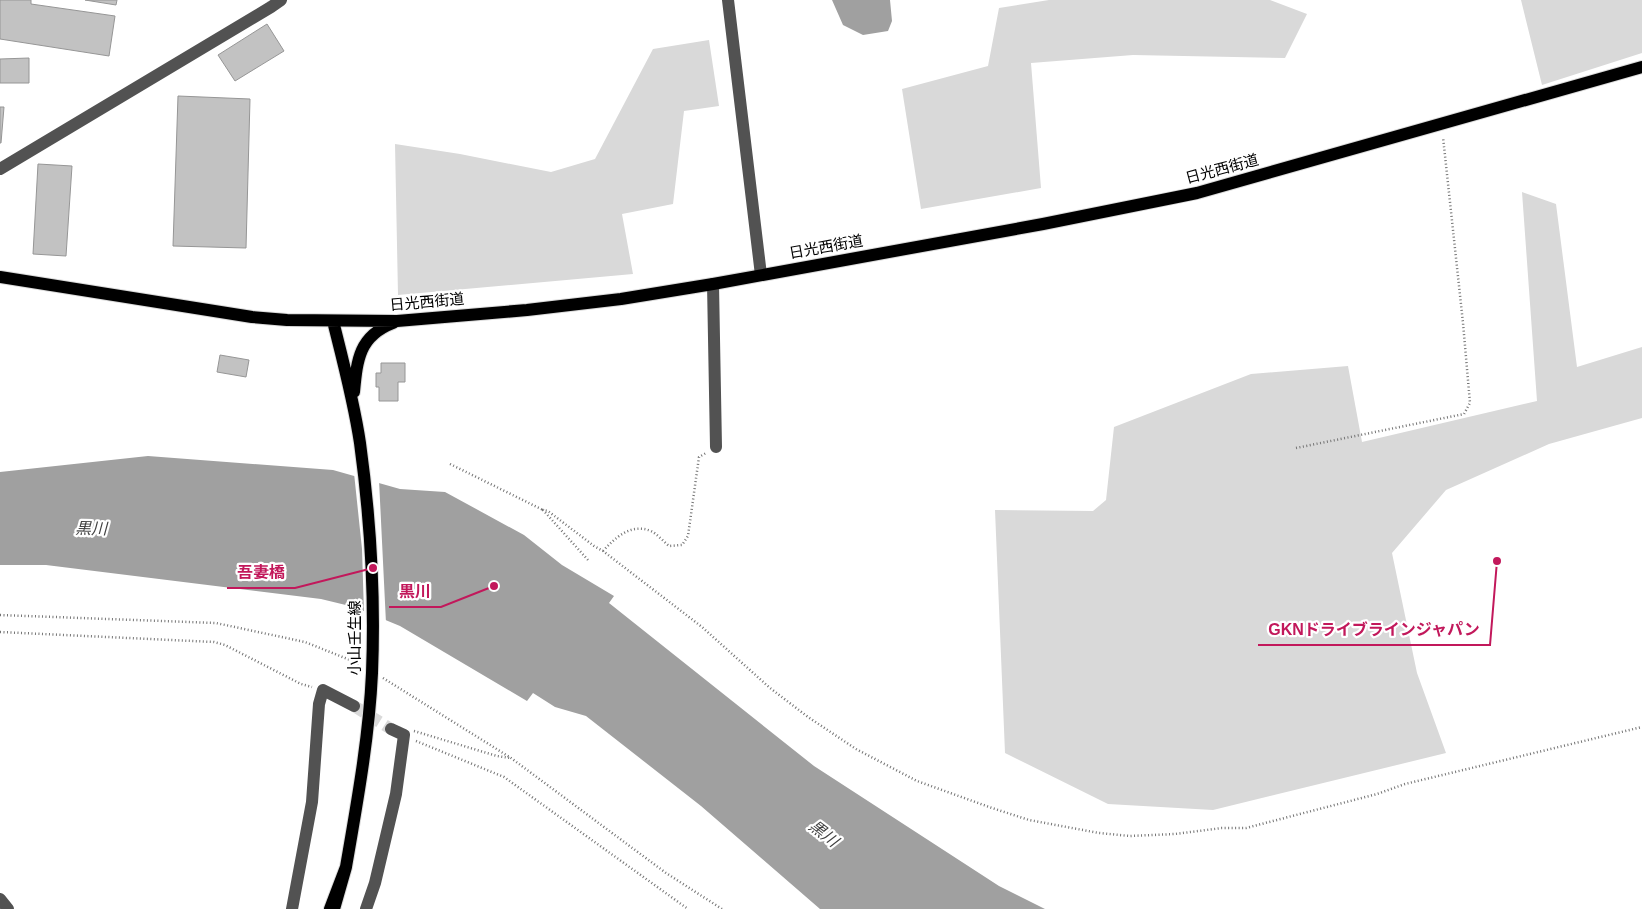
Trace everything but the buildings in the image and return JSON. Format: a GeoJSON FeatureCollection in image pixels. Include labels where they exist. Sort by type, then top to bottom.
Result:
{"type":"FeatureCollection","features":[{"type":"Feature","properties":{"kind":"main road","name":"日光西街道"},"geometry":{"type":"LineString","coordinates":[[0,277],[252,318],[286,320],[397,321],[527,310],[593,302],[712,284],[1043,224],[1197,193],[1642,67]]}},
{"type":"Feature","properties":{"kind":"main road","name":"小山壬生線"},"geometry":{"type":"LineString","coordinates":[[333,321],[353,403],[360,443],[370,550],[372,664],[362,773],[346,867],[334,909]]}},
{"type":"Feature","properties":{"kind":"main road"},"geometry":{"type":"LineString","coordinates":[[353,403],[359,354],[375,333],[397,321]]}},
{"type":"Feature","properties":{"kind":"main road","name":"小山壬生線"},"geometry":{"type":"LineString","coordinates":[[330,909],[346,867]]}},
{"type":"Feature","properties":{"kind":"street"},"geometry":{"type":"LineString","coordinates":[[0,169],[281,0]]}},
{"type":"Feature","properties":{"kind":"street"},"geometry":{"type":"LineString","coordinates":[[728,0],[761,275]]}},
{"type":"Feature","properties":{"kind":"street"},"geometry":{"type":"LineString","coordinates":[[712,284],[716,446]]}},
{"type":"Feature","properties":{"kind":"street"},"geometry":{"type":"LineString","coordinates":[[292,909],[312,802],[319,704],[323,690],[354,706]]}},
{"type":"Feature","properties":{"kind":"street"},"geometry":{"type":"LineString","coordinates":[[366,909],[375,883],[396,794],[404,735],[391,729]]}},
{"type":"Feature","properties":{"kind":"street"},"geometry":{"type":"LineString","coordinates":[[0,899],[8,909]]}},
{"type":"Feature","properties":{"kind":"path"},"geometry":{"type":"LineString","coordinates":[[1296,448],[1464,414],[1470,403],[1442,125]]}},
{"type":"Feature","properties":{"kind":"path"},"geometry":{"type":"LineString","coordinates":[[604,551],[614,539],[633,528],[652,532],[669,546],[682,545],[688,536],[700,457],[716,446]]}},
{"type":"Feature","properties":{"kind":"path"},"geometry":{"type":"LineString","coordinates":[[450,464],[548,511],[604,551],[702,627],[778,694],[808,717],[856,749],[917,781],[1029,820],[1099,833],[1130,836],[1175,834],[1222,828],[1246,828],[1378,794],[1405,784],[1642,727]]}},
{"type":"Feature","properties":{"kind":"path"},"geometry":{"type":"LineString","coordinates":[[543,510],[588,560]]}},
{"type":"Feature","properties":{"kind":"path"},"geometry":{"type":"LineString","coordinates":[[0,632],[214,642],[301,684],[323,690]]}},
{"type":"Feature","properties":{"kind":"path"},"geometry":{"type":"LineString","coordinates":[[511,758],[497,756],[412,730],[404,735],[504,777],[688,909]]}},
{"type":"Feature","properties":{"kind":"shaded area"},"geometry":{"type":"Polygon","coordinates":[[[1049,0],[1270,0],[1307,14],[1285,58],[1133,55],[1031,63],[1041,188],[921,209],[902,89],[988,66],[999,8],[1049,0]]]}},
{"type":"Feature","properties":{"kind":"shaded area"},"geometry":{"type":"Polygon","coordinates":[[[1521,0],[1642,0],[1642,53],[1542,85],[1521,0]]]}},
{"type":"Feature","properties":{"kind":"shaded area"},"geometry":{"type":"Polygon","coordinates":[[[709,40],[719,106],[684,111],[673,204],[622,214],[633,274],[398,295],[395,144],[460,154],[551,172],[595,159],[653,49],[709,40]]]}},
{"type":"Feature","properties":{"kind":"shaded area"},"geometry":{"type":"Polygon","coordinates":[[[1522,192],[1556,204],[1577,367],[1642,347],[1642,418],[1549,444],[1446,490],[1392,553],[1417,673],[1446,753],[1213,810],[1108,804],[1005,753],[995,510],[1093,511],[1106,500],[1114,427],[1251,374],[1348,366],[1362,442],[1537,401],[1522,192]]]}},
{"type":"Feature","properties":{"kind":"water"},"geometry":{"type":"Polygon","coordinates":[[[832,0],[890,0],[892,21],[888,31],[863,35],[843,25],[832,0]]]}},
{"type":"Feature","properties":{"kind":"water"},"geometry":{"type":"Polygon","coordinates":[[[148,456],[333,470],[400,489],[445,492],[524,535],[562,565],[614,596],[609,603],[814,766],[999,886],[1045,909],[820,909],[701,806],[586,716],[555,707],[533,693],[527,701],[400,626],[354,607],[321,599],[46,565],[0,565],[0,472],[148,456]]]}},
{"type":"Feature","properties":{"kind":"pier"},"geometry":{"type":"Polygon","coordinates":[[[354,473],[379,480],[386,623],[364,614],[362,549],[354,473]]]}},
{"type":"Feature","properties":{"kind":"tunnel"},"geometry":{"type":"LineString","coordinates":[[354,706],[391,729]]}},
{"type":"Feature","properties":{"kind":"place","name":"GKNドライブラインジャパン"},"geometry":{"type":"Point","coordinates":[1497,561]}},
{"type":"Feature","properties":{"kind":"place","name":"吾妻橋"},"geometry":{"type":"Point","coordinates":[373,568]}},
{"type":"Feature","properties":{"kind":"place","name":"黒川"},"geometry":{"type":"Point","coordinates":[494,586]}}]}
